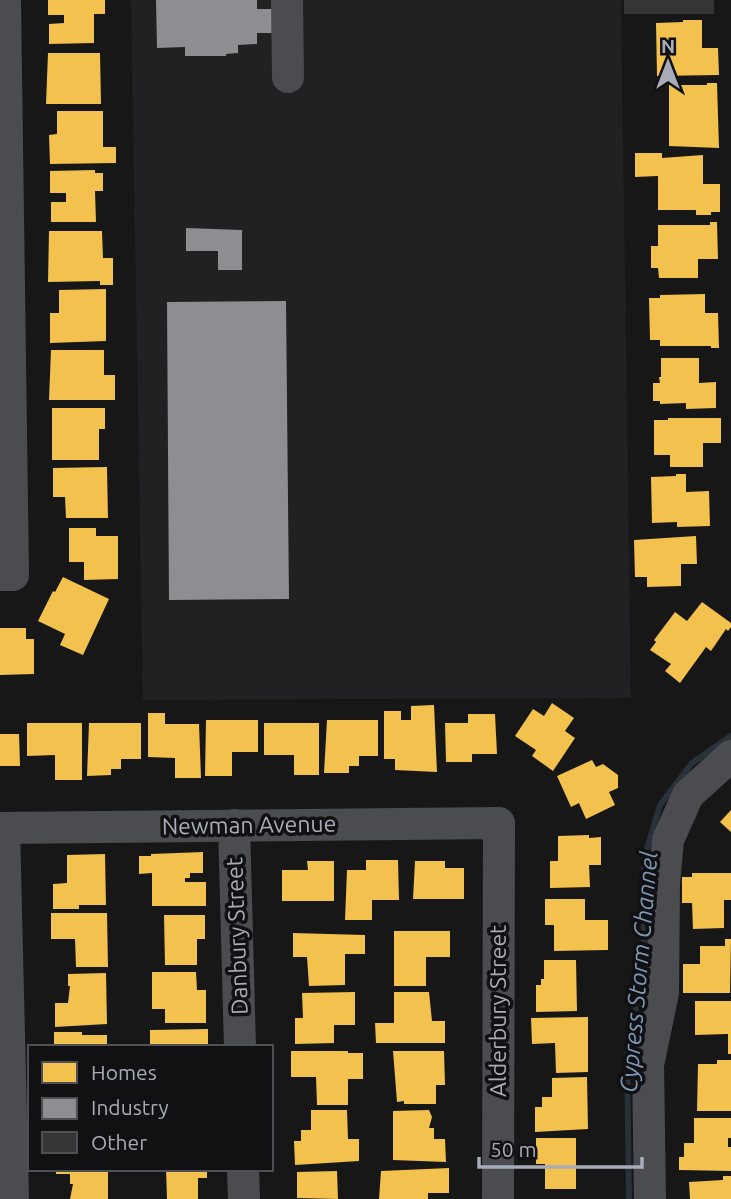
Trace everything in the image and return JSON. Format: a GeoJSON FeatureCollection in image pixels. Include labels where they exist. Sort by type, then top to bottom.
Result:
{"type":"FeatureCollection","features":[{"type":"Feature","properties":{"kind":"street"},"geometry":{"type":"LineString","coordinates":[[5,0],[3,90],[6,575]]}},
{"type":"Feature","properties":{"kind":"street"},"geometry":{"type":"LineString","coordinates":[[287,0],[288,77]]}},
{"type":"Feature","properties":{"kind":"street"},"geometry":{"type":"LineString","coordinates":[[650,1199],[648,1065],[663,993],[664,884],[668,840],[688,794],[731,756]]}},
{"type":"Feature","properties":{"kind":"street","name":"Newman Avenue"},"geometry":{"type":"LineString","coordinates":[[2,828],[499,823]]}},
{"type":"Feature","properties":{"kind":"street","name":"Alderbury Street"},"geometry":{"type":"LineString","coordinates":[[498,1199],[499,823]]}},
{"type":"Feature","properties":{"kind":"street","name":"Danbury Street"},"geometry":{"type":"LineString","coordinates":[[234,825],[240,1045]]}},
{"type":"Feature","properties":{"kind":"street"},"geometry":{"type":"LineString","coordinates":[[2,828],[5,1065],[13,1199]]}},
{"type":"Feature","properties":{"kind":"street"},"geometry":{"type":"LineString","coordinates":[[243,1171],[244,1199]]}},
{"type":"Feature","properties":{"kind":"shaded area"},"geometry":{"type":"Polygon","coordinates":[[[131,0],[621,0],[631,698],[143,700],[131,0]]]}},
{"type":"Feature","properties":{"kind":"building: Homes"},"geometry":{"type":"Polygon","coordinates":[[[48,0],[105,0],[105,14],[94,14],[94,43],[49,44],[49,24],[64,23],[64,15],[48,15],[48,0]]]}},
{"type":"Feature","properties":{"kind":"building: Homes"},"geometry":{"type":"Polygon","coordinates":[[[702,20],[702,48],[718,48],[719,75],[657,76],[656,23],[702,20]]]}},
{"type":"Feature","properties":{"kind":"building: Homes"},"geometry":{"type":"Polygon","coordinates":[[[48,53],[100,53],[101,104],[46,104],[48,53]]]}},
{"type":"Feature","properties":{"kind":"building: Homes"},"geometry":{"type":"Polygon","coordinates":[[[717,83],[719,148],[669,146],[669,85],[717,83]]]}},
{"type":"Feature","properties":{"kind":"building: Homes"},"geometry":{"type":"Polygon","coordinates":[[[57,111],[103,111],[103,147],[116,147],[116,163],[50,164],[49,135],[57,134],[57,111]]]}},
{"type":"Feature","properties":{"kind":"building: Homes"},"geometry":{"type":"Polygon","coordinates":[[[635,153],[662,153],[662,158],[703,155],[703,184],[720,184],[720,212],[696,215],[696,210],[658,210],[658,176],[635,177],[635,153]]]}},
{"type":"Feature","properties":{"kind":"building: Homes"},"geometry":{"type":"Polygon","coordinates":[[[95,170],[95,173],[103,173],[103,191],[95,191],[96,222],[51,222],[51,202],[66,202],[66,193],[50,193],[50,171],[95,170]]]}},
{"type":"Feature","properties":{"kind":"building: Homes"},"geometry":{"type":"Polygon","coordinates":[[[710,222],[717,222],[718,259],[698,259],[698,278],[659,278],[658,268],[651,268],[651,246],[658,246],[658,225],[710,225],[710,222]]]}},
{"type":"Feature","properties":{"kind":"building: Homes"},"geometry":{"type":"Polygon","coordinates":[[[49,231],[102,231],[103,258],[113,258],[113,285],[100,285],[100,281],[48,282],[49,231]]]}},
{"type":"Feature","properties":{"kind":"building: Homes"},"geometry":{"type":"Polygon","coordinates":[[[106,289],[106,341],[50,343],[50,313],[59,313],[59,290],[106,289]]]}},
{"type":"Feature","properties":{"kind":"building: Homes"},"geometry":{"type":"Polygon","coordinates":[[[705,294],[705,313],[718,313],[719,348],[660,346],[660,340],[650,340],[649,298],[660,298],[660,295],[705,294]]]}},
{"type":"Feature","properties":{"kind":"building: Homes"},"geometry":{"type":"Polygon","coordinates":[[[51,350],[104,350],[104,375],[115,375],[115,400],[49,400],[51,350]]]}},
{"type":"Feature","properties":{"kind":"building: Homes"},"geometry":{"type":"Polygon","coordinates":[[[661,358],[699,358],[699,383],[716,382],[716,408],[686,409],[686,403],[660,404],[660,401],[653,401],[653,383],[660,383],[661,358]]]}},
{"type":"Feature","properties":{"kind":"building: Homes"},"geometry":{"type":"Polygon","coordinates":[[[52,408],[105,408],[105,429],[99,429],[99,460],[52,460],[52,408]]]}},
{"type":"Feature","properties":{"kind":"building: Homes"},"geometry":{"type":"Polygon","coordinates":[[[721,418],[721,443],[703,443],[703,467],[670,467],[670,455],[654,455],[654,420],[721,418]]]}},
{"type":"Feature","properties":{"kind":"building: Homes"},"geometry":{"type":"Polygon","coordinates":[[[107,467],[108,518],[66,518],[65,497],[53,497],[53,468],[107,467]]]}},
{"type":"Feature","properties":{"kind":"building: Homes"},"geometry":{"type":"Polygon","coordinates":[[[686,474],[686,492],[709,491],[710,526],[677,527],[677,522],[652,523],[651,477],[686,474]]]}},
{"type":"Feature","properties":{"kind":"building: Homes"},"geometry":{"type":"Polygon","coordinates":[[[69,528],[96,528],[96,536],[118,536],[118,579],[84,580],[84,562],[69,562],[69,528]]]}},
{"type":"Feature","properties":{"kind":"building: Homes"},"geometry":{"type":"Polygon","coordinates":[[[696,536],[697,564],[681,564],[681,586],[647,587],[647,577],[635,577],[634,540],[696,536]]]}},
{"type":"Feature","properties":{"kind":"building: Homes"},"geometry":{"type":"Polygon","coordinates":[[[63,577],[109,599],[83,655],[60,645],[65,634],[38,621],[63,577]]]}},
{"type":"Feature","properties":{"kind":"building: Homes"},"geometry":{"type":"Polygon","coordinates":[[[702,602],[731,623],[731,627],[728,631],[726,629],[711,651],[706,647],[680,683],[665,671],[671,664],[650,650],[656,642],[654,640],[675,612],[687,621],[702,602]]]}},
{"type":"Feature","properties":{"kind":"building: Homes"},"geometry":{"type":"Polygon","coordinates":[[[0,628],[26,628],[26,639],[34,639],[34,674],[0,675],[0,628]]]}},
{"type":"Feature","properties":{"kind":"building: Homes"},"geometry":{"type":"Polygon","coordinates":[[[552,703],[574,718],[565,731],[575,738],[553,771],[532,756],[536,750],[515,736],[533,709],[544,716],[552,703]]]}},
{"type":"Feature","properties":{"kind":"building: Homes"},"geometry":{"type":"Polygon","coordinates":[[[434,705],[437,772],[395,770],[395,759],[384,759],[384,711],[401,711],[401,720],[411,720],[411,706],[434,705]]]}},
{"type":"Feature","properties":{"kind":"building: Homes"},"geometry":{"type":"Polygon","coordinates":[[[148,713],[165,713],[165,724],[199,724],[201,778],[175,778],[175,758],[148,757],[148,713]]]}},
{"type":"Feature","properties":{"kind":"building: Homes"},"geometry":{"type":"Polygon","coordinates":[[[468,714],[495,714],[497,754],[472,754],[472,762],[446,762],[445,723],[468,723],[468,714]]]}},
{"type":"Feature","properties":{"kind":"building: Homes"},"geometry":{"type":"Polygon","coordinates":[[[206,720],[258,720],[258,752],[232,752],[232,776],[205,776],[206,720]]]}},
{"type":"Feature","properties":{"kind":"building: Homes"},"geometry":{"type":"Polygon","coordinates":[[[327,720],[378,720],[378,756],[359,756],[359,766],[349,766],[349,773],[324,773],[327,720]]]}},
{"type":"Feature","properties":{"kind":"building: Homes"},"geometry":{"type":"Polygon","coordinates":[[[27,723],[82,723],[82,780],[55,780],[55,755],[27,756],[27,723]]]}},
{"type":"Feature","properties":{"kind":"building: Homes"},"geometry":{"type":"Polygon","coordinates":[[[89,723],[141,723],[141,759],[121,759],[121,769],[111,769],[111,775],[87,776],[89,723]]]}},
{"type":"Feature","properties":{"kind":"building: Homes"},"geometry":{"type":"Polygon","coordinates":[[[264,723],[319,723],[319,775],[294,775],[294,755],[264,755],[264,723]]]}},
{"type":"Feature","properties":{"kind":"building: Homes"},"geometry":{"type":"Polygon","coordinates":[[[0,734],[19,734],[20,766],[0,766],[0,734]]]}},
{"type":"Feature","properties":{"kind":"building: Homes"},"geometry":{"type":"Polygon","coordinates":[[[592,760],[596,767],[603,764],[618,775],[618,788],[609,792],[615,805],[586,819],[579,803],[571,807],[557,776],[592,760]]]}},
{"type":"Feature","properties":{"kind":"building: Homes"},"geometry":{"type":"Polygon","coordinates":[[[731,810],[731,832],[720,822],[731,810]]]}},
{"type":"Feature","properties":{"kind":"building: Homes"},"geometry":{"type":"Polygon","coordinates":[[[589,835],[589,838],[601,837],[601,865],[589,865],[590,887],[550,888],[550,861],[558,861],[558,836],[589,835]]]}},
{"type":"Feature","properties":{"kind":"building: Homes"},"geometry":{"type":"Polygon","coordinates":[[[203,852],[203,873],[190,873],[190,878],[185,878],[185,882],[206,882],[206,906],[152,906],[152,873],[139,874],[139,856],[203,852]]]}},
{"type":"Feature","properties":{"kind":"building: Homes"},"geometry":{"type":"Polygon","coordinates":[[[105,854],[106,905],[53,909],[53,884],[67,883],[67,855],[105,854]]]}},
{"type":"Feature","properties":{"kind":"building: Homes"},"geometry":{"type":"Polygon","coordinates":[[[366,860],[398,860],[399,900],[372,900],[372,920],[345,920],[347,870],[366,870],[366,860]]]}},
{"type":"Feature","properties":{"kind":"building: Homes"},"geometry":{"type":"Polygon","coordinates":[[[307,861],[334,861],[334,901],[282,901],[282,870],[308,870],[307,861]]]}},
{"type":"Feature","properties":{"kind":"building: Homes"},"geometry":{"type":"Polygon","coordinates":[[[415,861],[445,861],[445,868],[464,868],[464,899],[413,899],[415,861]]]}},
{"type":"Feature","properties":{"kind":"building: Homes"},"geometry":{"type":"Polygon","coordinates":[[[692,873],[731,873],[731,900],[724,900],[724,928],[693,929],[692,903],[682,903],[682,877],[692,877],[692,873]]]}},
{"type":"Feature","properties":{"kind":"building: Homes"},"geometry":{"type":"Polygon","coordinates":[[[545,899],[585,899],[585,920],[608,920],[608,950],[554,951],[554,925],[545,925],[545,899]]]}},
{"type":"Feature","properties":{"kind":"building: Homes"},"geometry":{"type":"Polygon","coordinates":[[[51,913],[107,913],[108,967],[76,967],[75,939],[51,939],[51,913]]]}},
{"type":"Feature","properties":{"kind":"building: Homes"},"geometry":{"type":"Polygon","coordinates":[[[164,915],[205,915],[205,939],[197,939],[197,965],[165,965],[164,915]]]}},
{"type":"Feature","properties":{"kind":"building: Homes"},"geometry":{"type":"Polygon","coordinates":[[[394,931],[450,931],[450,957],[426,957],[426,986],[394,986],[394,931]]]}},
{"type":"Feature","properties":{"kind":"building: Homes"},"geometry":{"type":"Polygon","coordinates":[[[293,933],[365,935],[365,954],[345,954],[345,985],[309,986],[307,957],[293,957],[293,933]]]}},
{"type":"Feature","properties":{"kind":"building: Homes"},"geometry":{"type":"Polygon","coordinates":[[[725,939],[731,939],[730,993],[683,993],[683,964],[700,964],[700,946],[725,946],[725,939]]]}},
{"type":"Feature","properties":{"kind":"building: Homes"},"geometry":{"type":"Polygon","coordinates":[[[544,960],[576,960],[577,1011],[536,1012],[536,985],[541,985],[541,979],[544,979],[544,960]]]}},
{"type":"Feature","properties":{"kind":"building: Homes"},"geometry":{"type":"Polygon","coordinates":[[[152,972],[196,972],[197,990],[206,990],[206,1023],[165,1023],[165,1009],[152,1009],[152,972]]]}},
{"type":"Feature","properties":{"kind":"building: Homes"},"geometry":{"type":"Polygon","coordinates":[[[106,973],[107,1024],[55,1027],[55,1003],[68,1003],[68,974],[106,973]]]}},
{"type":"Feature","properties":{"kind":"building: Homes"},"geometry":{"type":"Polygon","coordinates":[[[355,992],[355,1025],[334,1025],[334,1043],[295,1044],[295,1018],[303,1018],[302,993],[355,992]]]}},
{"type":"Feature","properties":{"kind":"building: Homes"},"geometry":{"type":"Polygon","coordinates":[[[394,992],[429,992],[432,1021],[445,1021],[445,1043],[376,1043],[375,1023],[394,1023],[394,992]]]}},
{"type":"Feature","properties":{"kind":"building: Homes"},"geometry":{"type":"Polygon","coordinates":[[[695,1001],[731,1001],[731,1054],[728,1054],[728,1034],[695,1035],[695,1001]]]}},
{"type":"Feature","properties":{"kind":"building: Homes"},"geometry":{"type":"Polygon","coordinates":[[[588,1017],[588,1072],[556,1073],[555,1043],[532,1044],[531,1018],[588,1017]]]}},
{"type":"Feature","properties":{"kind":"building: Homes"},"geometry":{"type":"Polygon","coordinates":[[[208,1029],[208,1045],[150,1045],[150,1030],[208,1029]]]}},
{"type":"Feature","properties":{"kind":"building: Homes"},"geometry":{"type":"Polygon","coordinates":[[[54,1032],[107,1035],[107,1045],[54,1045],[54,1032]]]}},
{"type":"Feature","properties":{"kind":"building: Homes"},"geometry":{"type":"Polygon","coordinates":[[[291,1051],[363,1053],[363,1079],[348,1079],[348,1105],[317,1105],[316,1077],[291,1077],[291,1051]]]}},
{"type":"Feature","properties":{"kind":"building: Homes"},"geometry":{"type":"Polygon","coordinates":[[[393,1051],[444,1051],[445,1085],[436,1085],[436,1104],[397,1102],[393,1051]]]}},
{"type":"Feature","properties":{"kind":"building: Homes"},"geometry":{"type":"Polygon","coordinates":[[[717,1060],[731,1060],[731,1111],[697,1111],[698,1064],[717,1064],[717,1060]]]}},
{"type":"Feature","properties":{"kind":"building: Homes"},"geometry":{"type":"Polygon","coordinates":[[[587,1077],[588,1129],[535,1132],[535,1107],[542,1107],[542,1097],[552,1097],[552,1078],[587,1077]]]}},
{"type":"Feature","properties":{"kind":"building: Homes"},"geometry":{"type":"Polygon","coordinates":[[[311,1110],[347,1110],[348,1139],[359,1139],[359,1161],[295,1165],[294,1141],[301,1141],[301,1130],[311,1130],[311,1110]]]}},
{"type":"Feature","properties":{"kind":"building: Homes"},"geometry":{"type":"Polygon","coordinates":[[[429,1110],[432,1117],[429,1128],[434,1128],[434,1139],[445,1139],[446,1162],[393,1160],[393,1111],[429,1110]]]}},
{"type":"Feature","properties":{"kind":"building: Homes"},"geometry":{"type":"Polygon","coordinates":[[[694,1118],[731,1118],[728,1147],[731,1147],[731,1171],[679,1170],[679,1157],[684,1157],[684,1143],[694,1143],[694,1118]]]}},
{"type":"Feature","properties":{"kind":"building: Homes"},"geometry":{"type":"Polygon","coordinates":[[[536,1138],[576,1138],[576,1189],[545,1189],[545,1164],[536,1164],[536,1138]]]}},
{"type":"Feature","properties":{"kind":"building: Homes"},"geometry":{"type":"Polygon","coordinates":[[[449,1168],[449,1193],[428,1193],[428,1199],[379,1199],[381,1171],[449,1168]]]}},
{"type":"Feature","properties":{"kind":"building: Homes"},"geometry":{"type":"Polygon","coordinates":[[[56,1171],[108,1171],[108,1199],[70,1199],[73,1184],[70,1184],[70,1174],[56,1174],[56,1171]]]}},
{"type":"Feature","properties":{"kind":"building: Homes"},"geometry":{"type":"Polygon","coordinates":[[[166,1171],[207,1171],[207,1178],[198,1178],[198,1199],[167,1199],[166,1171]]]}},
{"type":"Feature","properties":{"kind":"building: Homes"},"geometry":{"type":"Polygon","coordinates":[[[337,1171],[338,1199],[297,1198],[297,1172],[337,1171]]]}},
{"type":"Feature","properties":{"kind":"building: Homes"},"geometry":{"type":"Polygon","coordinates":[[[723,1176],[731,1176],[731,1199],[690,1199],[689,1182],[723,1180],[723,1176]]]}},
{"type":"Feature","properties":{"kind":"building: Industry"},"geometry":{"type":"Polygon","coordinates":[[[156,0],[257,0],[257,9],[277,9],[277,33],[257,33],[257,44],[238,45],[238,53],[226,56],[185,56],[185,47],[157,48],[156,0]]]}},
{"type":"Feature","properties":{"kind":"building: Industry"},"geometry":{"type":"Polygon","coordinates":[[[186,228],[242,230],[242,270],[218,270],[218,251],[186,251],[186,228]]]}},
{"type":"Feature","properties":{"kind":"building: Industry"},"geometry":{"type":"Polygon","coordinates":[[[286,301],[289,599],[169,600],[167,302],[286,301]]]}},
{"type":"Feature","properties":{"kind":"building: Other"},"geometry":{"type":"Polygon","coordinates":[[[624,0],[714,0],[714,14],[624,14],[624,0]]]}},
{"type":"Feature","properties":{"kind":"waterway","name":"Cypress Storm Channel"},"geometry":{"type":"LineString","coordinates":[[629,1199],[627,1054],[644,969],[644,859],[660,805],[692,763],[731,736]]}}]}
